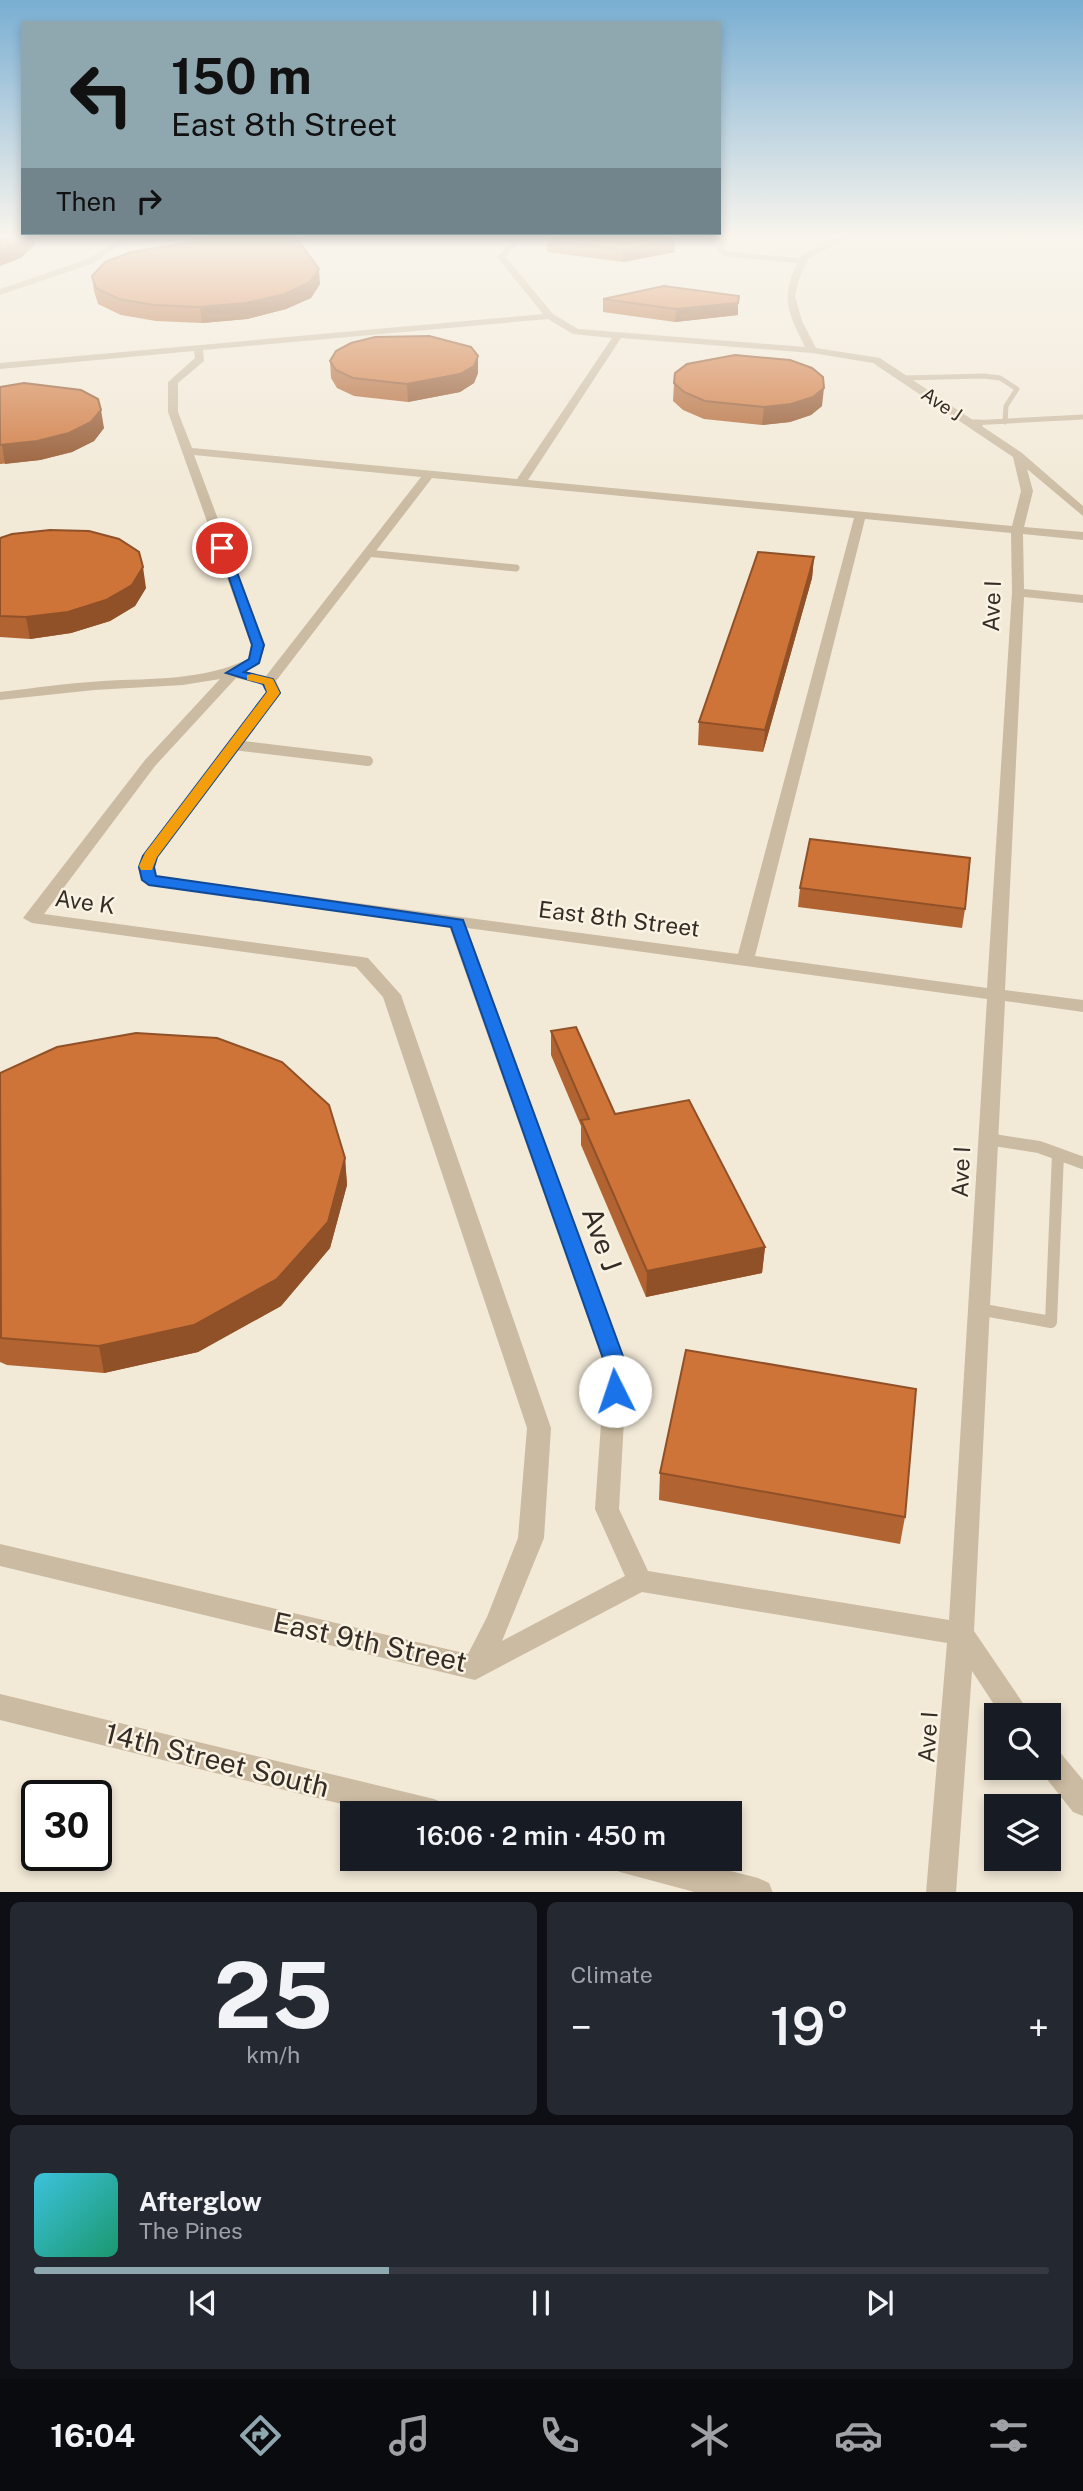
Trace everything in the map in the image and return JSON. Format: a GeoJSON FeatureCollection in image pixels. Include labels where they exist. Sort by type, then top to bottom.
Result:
{"type":"FeatureCollection","features":[{"type":"Feature","properties":{"kind":"street"},"geometry":{"type":"LineString","coordinates":[[0,366],[451,325]]}},
{"type":"Feature","properties":{"kind":"street","name":"Ave J"},"geometry":{"type":"LineString","coordinates":[[565,325],[576,332],[617,337],[812,350],[876,360],[1018,455],[1083,512]]}},
{"type":"Feature","properties":{"kind":"street"},"geometry":{"type":"LineString","coordinates":[[799,325],[812,350]]}},
{"type":"Feature","properties":{"kind":"street"},"geometry":{"type":"LineString","coordinates":[[520,483],[617,337]]}},
{"type":"Feature","properties":{"kind":"street","name":"Ave K"},"geometry":{"type":"LineString","coordinates":[[198,349],[200,359],[173,382],[173,412],[258,645],[254,661],[233,673],[150,763],[32,918],[362,962],[392,995],[539,1428],[531,1538],[499,1619],[475,1668]]}},
{"type":"Feature","properties":{"kind":"street"},"geometry":{"type":"LineString","coordinates":[[187,452],[1083,536]]}},
{"type":"Feature","properties":{"kind":"street","name":"Ave I"},"geometry":{"type":"LineString","coordinates":[[942,1892],[961,1634],[1018,592],[1017,530],[1027,491],[1018,455]]}},
{"type":"Feature","properties":{"kind":"street"},"geometry":{"type":"LineString","coordinates":[[269,681],[427,476]]}},
{"type":"Feature","properties":{"kind":"street"},"geometry":{"type":"LineString","coordinates":[[745,960],[860,516]]}},
{"type":"Feature","properties":{"kind":"street"},"geometry":{"type":"LineString","coordinates":[[1018,592],[1083,599]]}},
{"type":"Feature","properties":{"kind":"street"},"geometry":{"type":"LineString","coordinates":[[0,696],[86,686],[205,679],[233,673],[269,681]]}},
{"type":"Feature","properties":{"kind":"street"},"geometry":{"type":"LineString","coordinates":[[234,745],[274,693],[269,681]]}},
{"type":"Feature","properties":{"kind":"street","name":"East 8th Street"},"geometry":{"type":"LineString","coordinates":[[234,745],[150,856],[146,867],[149,880],[1083,1006]]}},
{"type":"Feature","properties":{"kind":"street","name":"Ave J"},"geometry":{"type":"LineString","coordinates":[[457,923],[616,1367],[607,1509],[640,1581]]}},
{"type":"Feature","properties":{"kind":"street","name":"East 9th Street"},"geometry":{"type":"LineString","coordinates":[[0,1555],[475,1668],[640,1581]]}},
{"type":"Feature","properties":{"kind":"street"},"geometry":{"type":"LineString","coordinates":[[640,1581],[961,1634],[1009,1703]]}},
{"type":"Feature","properties":{"kind":"street","name":"14th Street South"},"geometry":{"type":"LineString","coordinates":[[0,1707],[385,1801]]}},
{"type":"Feature","properties":{"kind":"street"},"geometry":{"type":"LineString","coordinates":[[1061,1775],[1083,1802]]}},
{"type":"Feature","properties":{"kind":"street"},"geometry":{"type":"LineString","coordinates":[[673,1871],[758,1892]]}},
{"type":"Feature","properties":{"kind":"lane"},"geometry":{"type":"LineString","coordinates":[[904,378],[1000,378],[1017,389],[1006,406],[1005,422]]}},
{"type":"Feature","properties":{"kind":"lane"},"geometry":{"type":"LineString","coordinates":[[971,423],[1083,417]]}},
{"type":"Feature","properties":{"kind":"lane"},"geometry":{"type":"LineString","coordinates":[[367,554],[516,568]]}},
{"type":"Feature","properties":{"kind":"lane"},"geometry":{"type":"LineString","coordinates":[[234,745],[368,761]]}},
{"type":"Feature","properties":{"kind":"lane"},"geometry":{"type":"LineString","coordinates":[[987,1139],[1039,1147],[1083,1163]]}},
{"type":"Feature","properties":{"kind":"lane"},"geometry":{"type":"LineString","coordinates":[[978,1309],[1051,1322],[1058,1154]]}},
{"type":"Feature","properties":{"kind":"building"},"geometry":{"type":"Polygon","coordinates":[[[429,336],[471,347],[478,356],[474,366],[460,374],[407,384],[353,378],[336,370],[330,361],[336,351],[351,343],[375,337],[429,336]]]}},
{"type":"Feature","properties":{"kind":"building"},"geometry":{"type":"Polygon","coordinates":[[[735,355],[790,360],[812,368],[823,377],[824,388],[813,397],[791,404],[764,407],[705,401],[684,392],[674,383],[675,373],[687,364],[735,355]]]}},
{"type":"Feature","properties":{"kind":"building"},"geometry":{"type":"Polygon","coordinates":[[[24,383],[81,390],[98,399],[101,410],[91,422],[69,433],[37,441],[0,445],[0,387],[24,383]]]}},
{"type":"Feature","properties":{"kind":"building"},"geometry":{"type":"Polygon","coordinates":[[[50,530],[89,531],[119,539],[139,552],[143,567],[132,585],[106,600],[68,612],[26,617],[0,616],[0,538],[50,530]]]}},
{"type":"Feature","properties":{"kind":"building"},"geometry":{"type":"Polygon","coordinates":[[[758,552],[814,557],[765,730],[699,722],[758,552]]]}},
{"type":"Feature","properties":{"kind":"building"},"geometry":{"type":"Polygon","coordinates":[[[810,839],[970,858],[965,909],[800,888],[810,839]]]}},
{"type":"Feature","properties":{"kind":"building"},"geometry":{"type":"Polygon","coordinates":[[[576,1027],[615,1114],[689,1100],[765,1247],[647,1271],[581,1120],[589,1119],[551,1031],[576,1027]]]}},
{"type":"Feature","properties":{"kind":"building"},"geometry":{"type":"Polygon","coordinates":[[[136,1033],[217,1038],[282,1062],[329,1105],[345,1158],[328,1222],[277,1279],[194,1325],[99,1346],[1,1338],[0,1073],[57,1047],[136,1033]]]}},
{"type":"Feature","properties":{"kind":"building"},"geometry":{"type":"Polygon","coordinates":[[[686,1350],[916,1389],[905,1517],[660,1473],[686,1350]]]}},
{"type":"Feature","properties":{"kind":"slow traffic"},"geometry":{"type":"LineString","coordinates":[[146,866],[150,856],[274,693],[269,681],[252,678]]}},
{"type":"Feature","properties":{"kind":"route"},"geometry":{"type":"LineString","coordinates":[[222,548],[258,645],[254,661],[233,673],[269,681],[274,693],[150,856],[146,867],[149,880],[457,923],[616,1367],[615,1391]]}}]}
